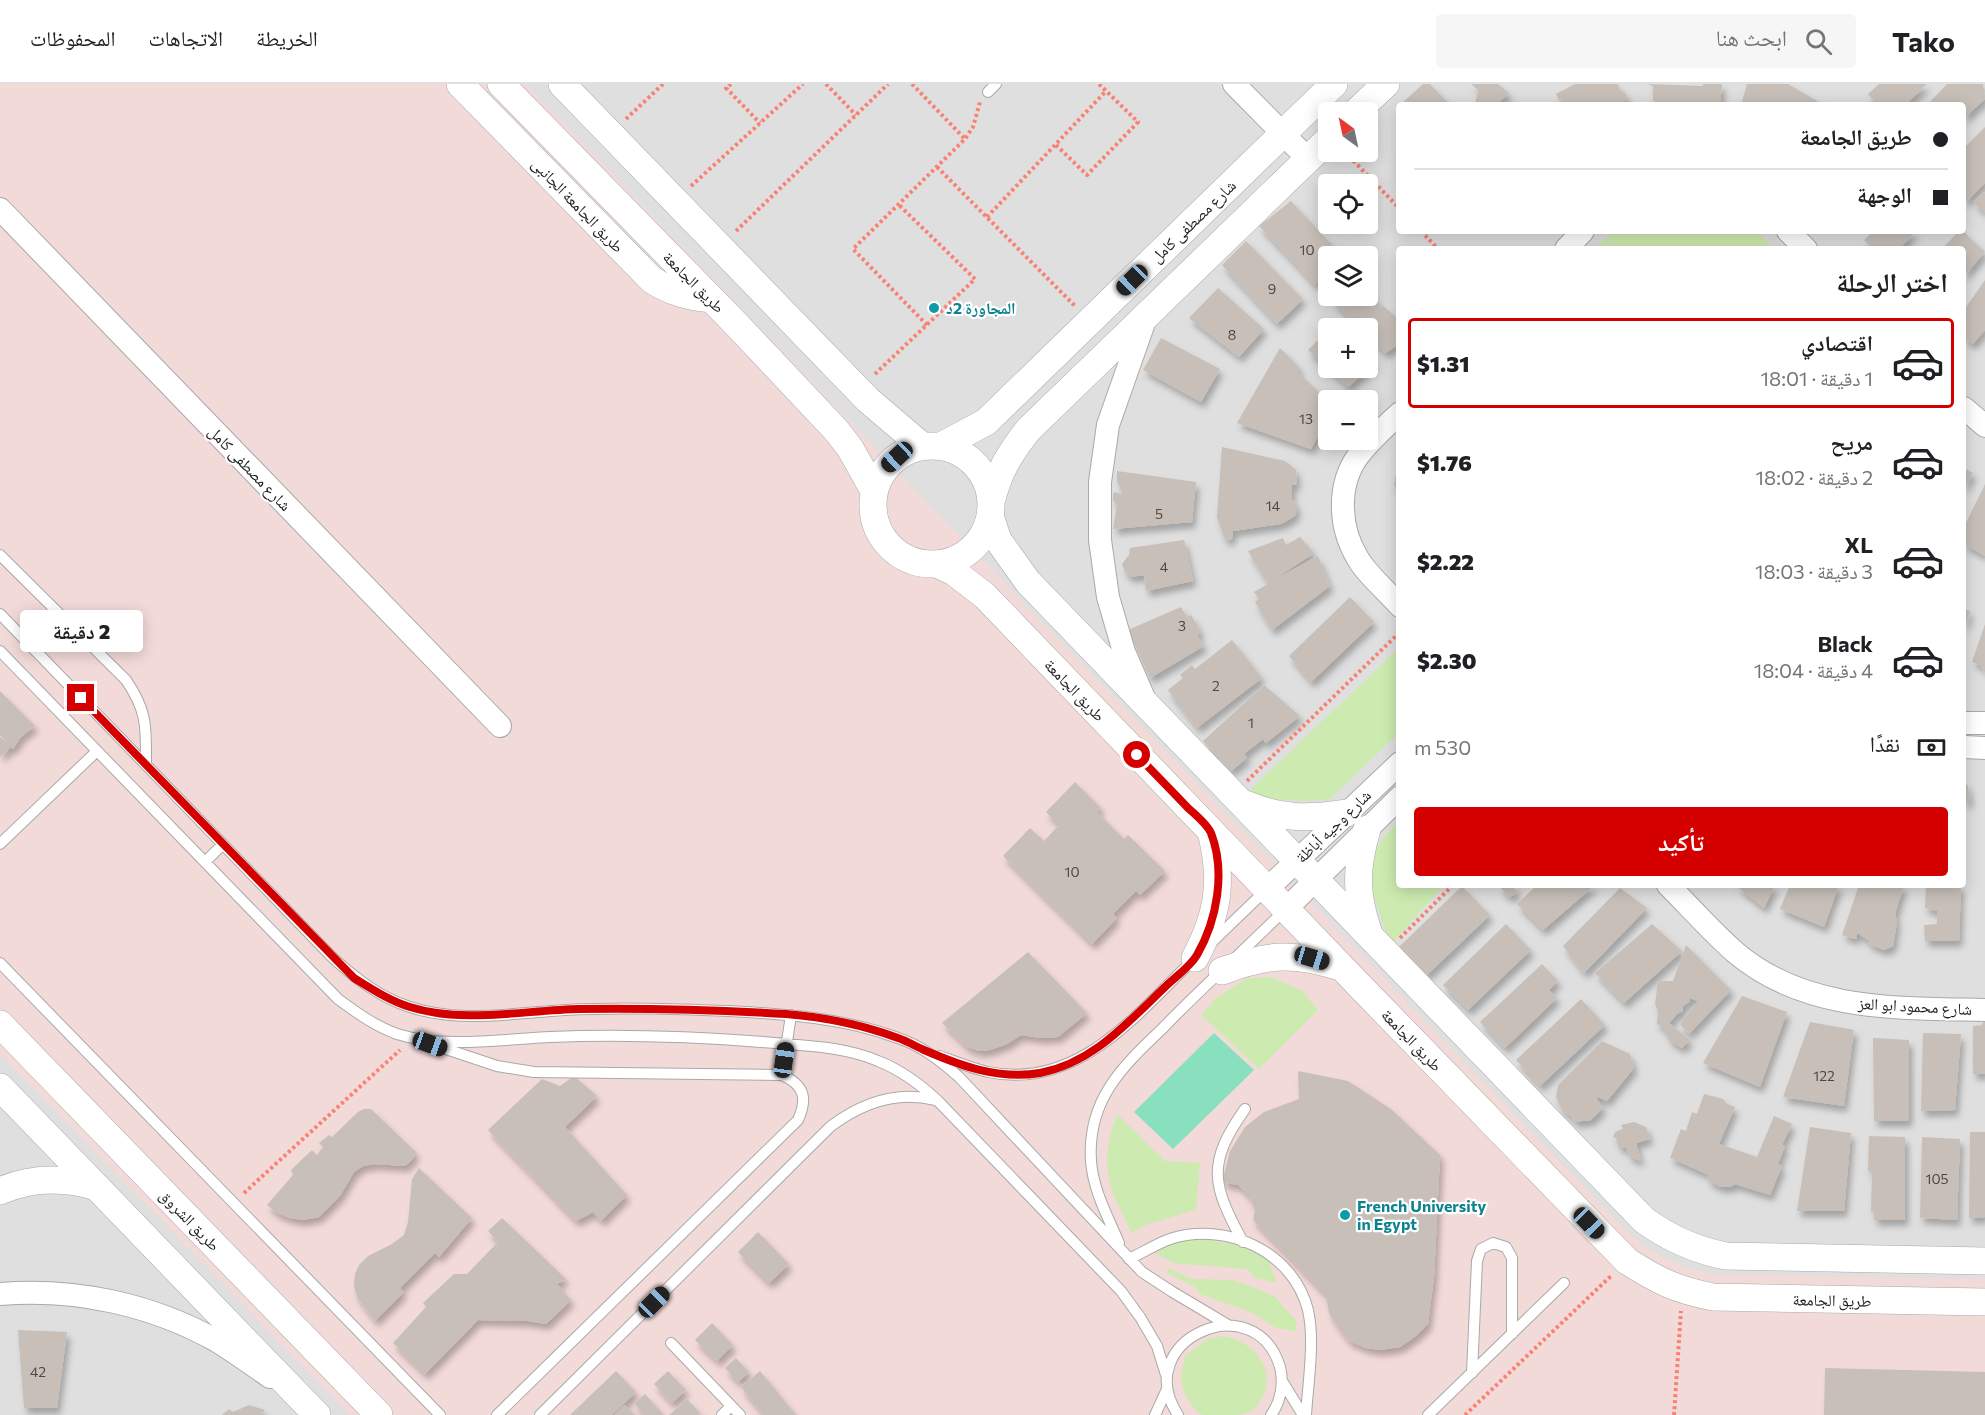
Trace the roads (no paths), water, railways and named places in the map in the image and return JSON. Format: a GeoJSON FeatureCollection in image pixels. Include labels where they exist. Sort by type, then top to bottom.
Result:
{"type":"FeatureCollection","features":[{"type":"Feature","properties":{"kind":"street","name":"طريق الجامعة الجانبى"},"geometry":{"type":"LineString","coordinates":[[460,84],[652,280],[670,291],[690,298],[711,299]]}},
{"type":"Feature","properties":{"kind":"street","name":"طريق الجامعة"},"geometry":{"type":"LineString","coordinates":[[501,84],[836,430],[850,448],[874,491]]}},
{"type":"Feature","properties":{"kind":"street"},"geometry":{"type":"LineString","coordinates":[[562,84],[885,416],[932,446],[956,451],[963,455],[981,472],[988,486],[998,540],[1028,582],[1644,1220],[1672,1239],[1704,1251],[1752,1258],[1985,1261]]}},
{"type":"Feature","properties":{"kind":"street"},"geometry":{"type":"LineString","coordinates":[[1234,84],[1308,159]]}},
{"type":"Feature","properties":{"kind":"street","name":"شارع مصطفى كامل"},"geometry":{"type":"LineString","coordinates":[[932,446],[986,422],[1334,84]]}},
{"type":"Feature","properties":{"kind":"street"},"geometry":{"type":"LineString","coordinates":[[1367,102],[1386,84]]}},
{"type":"Feature","properties":{"kind":"street"},"geometry":{"type":"LineString","coordinates":[[932,446],[909,450],[892,462],[879,478],[872,505],[879,533],[888,545],[913,562],[937,564],[955,559],[972,549],[984,534],[998,476],[1011,452],[1028,430],[1318,149]]}},
{"type":"Feature","properties":{"kind":"street","name":"شارع مصطفى كامل"},"geometry":{"type":"LineString","coordinates":[[0,209],[500,726]]}},
{"type":"Feature","properties":{"kind":"street"},"geometry":{"type":"LineString","coordinates":[[1569,246],[1580,234]]}},
{"type":"Feature","properties":{"kind":"street"},"geometry":{"type":"LineString","coordinates":[[1791,234],[1803,246]]}},
{"type":"Feature","properties":{"kind":"street"},"geometry":{"type":"LineString","coordinates":[[1146,316],[1108,425],[1100,482],[1100,540],[1108,597],[1124,652],[1147,705]]}},
{"type":"Feature","properties":{"kind":"street"},"geometry":{"type":"LineString","coordinates":[[1966,410],[1985,426]]}},
{"type":"Feature","properties":{"kind":"street"},"geometry":{"type":"LineString","coordinates":[[1396,417],[1357,458],[1346,482],[1342,508],[1346,535],[1357,559],[1396,602]]}},
{"type":"Feature","properties":{"kind":"street","name":"طريق الجامعة"},"geometry":{"type":"LineString","coordinates":[[937,564],[954,572],[985,596],[1627,1261],[1653,1278],[1682,1291],[1713,1297],[1985,1302]]}},
{"type":"Feature","properties":{"kind":"street"},"geometry":{"type":"LineString","coordinates":[[1966,723],[1985,723]]}},
{"type":"Feature","properties":{"kind":"street"},"geometry":{"type":"LineString","coordinates":[[1966,747],[1985,748]]}},
{"type":"Feature","properties":{"kind":"street","name":"شارع وجيه أباظة"},"geometry":{"type":"LineString","coordinates":[[1267,889],[1306,870],[1357,821],[1396,768]]}},
{"type":"Feature","properties":{"kind":"street"},"geometry":{"type":"LineString","coordinates":[[1237,798],[1281,816],[1357,821],[1360,855],[1357,882],[1361,909],[1378,944]]}},
{"type":"Feature","properties":{"kind":"street","name":"شارع وجيه أباظة"},"geometry":{"type":"LineString","coordinates":[[1357,821],[1396,799]]}},
{"type":"Feature","properties":{"kind":"street"},"geometry":{"type":"LineString","coordinates":[[1196,958],[1208,934],[1215,909],[1218,883],[1217,856],[1210,831]]}},
{"type":"Feature","properties":{"kind":"street","name":"شارع وجيه أباظة"},"geometry":{"type":"LineString","coordinates":[[1286,909],[1306,870]]}},
{"type":"Feature","properties":{"kind":"street","name":"شارع محمود ابو العز"},"geometry":{"type":"LineString","coordinates":[[1671,888],[1737,953],[1759,969],[1800,990],[1835,1000],[1892,1008],[1985,1010]]}},
{"type":"Feature","properties":{"kind":"street"},"geometry":{"type":"LineString","coordinates":[[1221,971],[1250,960],[1281,956],[1312,958],[1341,967]]}},
{"type":"Feature","properties":{"kind":"street","name":"طريق الشروق"},"geometry":{"type":"LineString","coordinates":[[0,1024],[379,1415]]}},
{"type":"Feature","properties":{"kind":"street"},"geometry":{"type":"LineString","coordinates":[[0,1087],[317,1415]]}},
{"type":"Feature","properties":{"kind":"street"},"geometry":{"type":"LineString","coordinates":[[0,1191],[28,1181],[45,1179],[63,1179],[97,1187]]}},
{"type":"Feature","properties":{"kind":"street"},"geometry":{"type":"LineString","coordinates":[[0,1294],[61,1293],[102,1299],[142,1309],[180,1323],[217,1341],[296,1394]]}},
{"type":"Feature","properties":{"kind":"lane"},"geometry":{"type":"LineString","coordinates":[[0,555],[126,680],[142,708],[146,723],[146,765]]}},
{"type":"Feature","properties":{"kind":"lane"},"geometry":{"type":"LineString","coordinates":[[0,614],[354,978],[408,1007],[437,1014],[468,1016],[578,1009],[689,1009],[791,1015],[874,1030],[900,1038],[965,1066],[990,1072],[1015,1075],[1040,1072],[1065,1066],[1088,1056],[1108,1041],[1267,889]]}},
{"type":"Feature","properties":{"kind":"lane"},"geometry":{"type":"LineString","coordinates":[[0,651],[338,999],[366,1019],[396,1033],[497,1066],[534,1072],[782,1075],[795,1081],[803,1093],[804,1107],[798,1120],[497,1415]]}},
{"type":"Feature","properties":{"kind":"lane"},"geometry":{"type":"LineString","coordinates":[[0,844],[97,751]]}},
{"type":"Feature","properties":{"kind":"lane"},"geometry":{"type":"LineString","coordinates":[[205,862],[223,844]]}},
{"type":"Feature","properties":{"kind":"lane"},"geometry":{"type":"LineString","coordinates":[[1126,1255],[1095,1187],[1091,1161],[1092,1134],[1098,1109],[1109,1085],[1125,1064],[1286,909]]}},
{"type":"Feature","properties":{"kind":"lane"},"geometry":{"type":"LineString","coordinates":[[0,963],[440,1415]]}},
{"type":"Feature","properties":{"kind":"lane"},"geometry":{"type":"LineString","coordinates":[[782,1075],[791,1015]]}},
{"type":"Feature","properties":{"kind":"lane"},"geometry":{"type":"LineString","coordinates":[[414,1038],[466,1042],[552,1037],[637,1036],[722,1039],[830,1048],[854,1052],[877,1060],[913,1080],[938,1101],[1121,1291],[1157,1346],[1172,1406],[1178,1415]]}},
{"type":"Feature","properties":{"kind":"lane"},"geometry":{"type":"LineString","coordinates":[[924,1050],[959,1077],[1142,1272],[1228,1325],[1251,1332],[1270,1347],[1281,1369],[1282,1381],[1280,1397],[1271,1415]]}},
{"type":"Feature","properties":{"kind":"lane"},"geometry":{"type":"LineString","coordinates":[[540,1415],[831,1126],[864,1105],[883,1099],[922,1096],[938,1101]]}},
{"type":"Feature","properties":{"kind":"lane"},"geometry":{"type":"LineString","coordinates":[[1243,1242],[1229,1217],[1216,1176],[1228,1133],[1245,1109]]}},
{"type":"Feature","properties":{"kind":"lane"},"geometry":{"type":"LineString","coordinates":[[1126,1255],[1170,1239],[1196,1234],[1222,1234],[1268,1252],[1286,1268],[1299,1288],[1308,1311],[1309,1355],[1304,1415]]}},
{"type":"Feature","properties":{"kind":"lane"},"geometry":{"type":"LineString","coordinates":[[1472,1373],[1477,1261],[1481,1249],[1493,1243],[1506,1247],[1512,1258],[1512,1334]]}},
{"type":"Feature","properties":{"kind":"lane"},"geometry":{"type":"LineString","coordinates":[[1428,1415],[1564,1283]]}},
{"type":"Feature","properties":{"kind":"lane"},"geometry":{"type":"LineString","coordinates":[[1155,1415],[1167,1383],[1171,1360],[1181,1346],[1194,1334],[1210,1327],[1228,1325]]}},
{"type":"Feature","properties":{"kind":"lane"},"geometry":{"type":"LineString","coordinates":[[671,1343],[740,1415]]}},
{"type":"Feature","properties":{"kind":"lane"},"geometry":{"type":"LineString","coordinates":[[1282,1381],[1304,1415]]}},
{"type":"Feature","properties":{"kind":"lane"},"geometry":{"type":"LineString","coordinates":[[722,1415],[731,1406]]}},
{"type":"Feature","properties":{"kind":"place","name":"المجاورة 2د"},"geometry":{"type":"Point","coordinates":[934,308]}},
{"type":"Feature","properties":{"kind":"place","name":"French University in Egypt"},"geometry":{"type":"Point","coordinates":[1345,1215]}}]}
